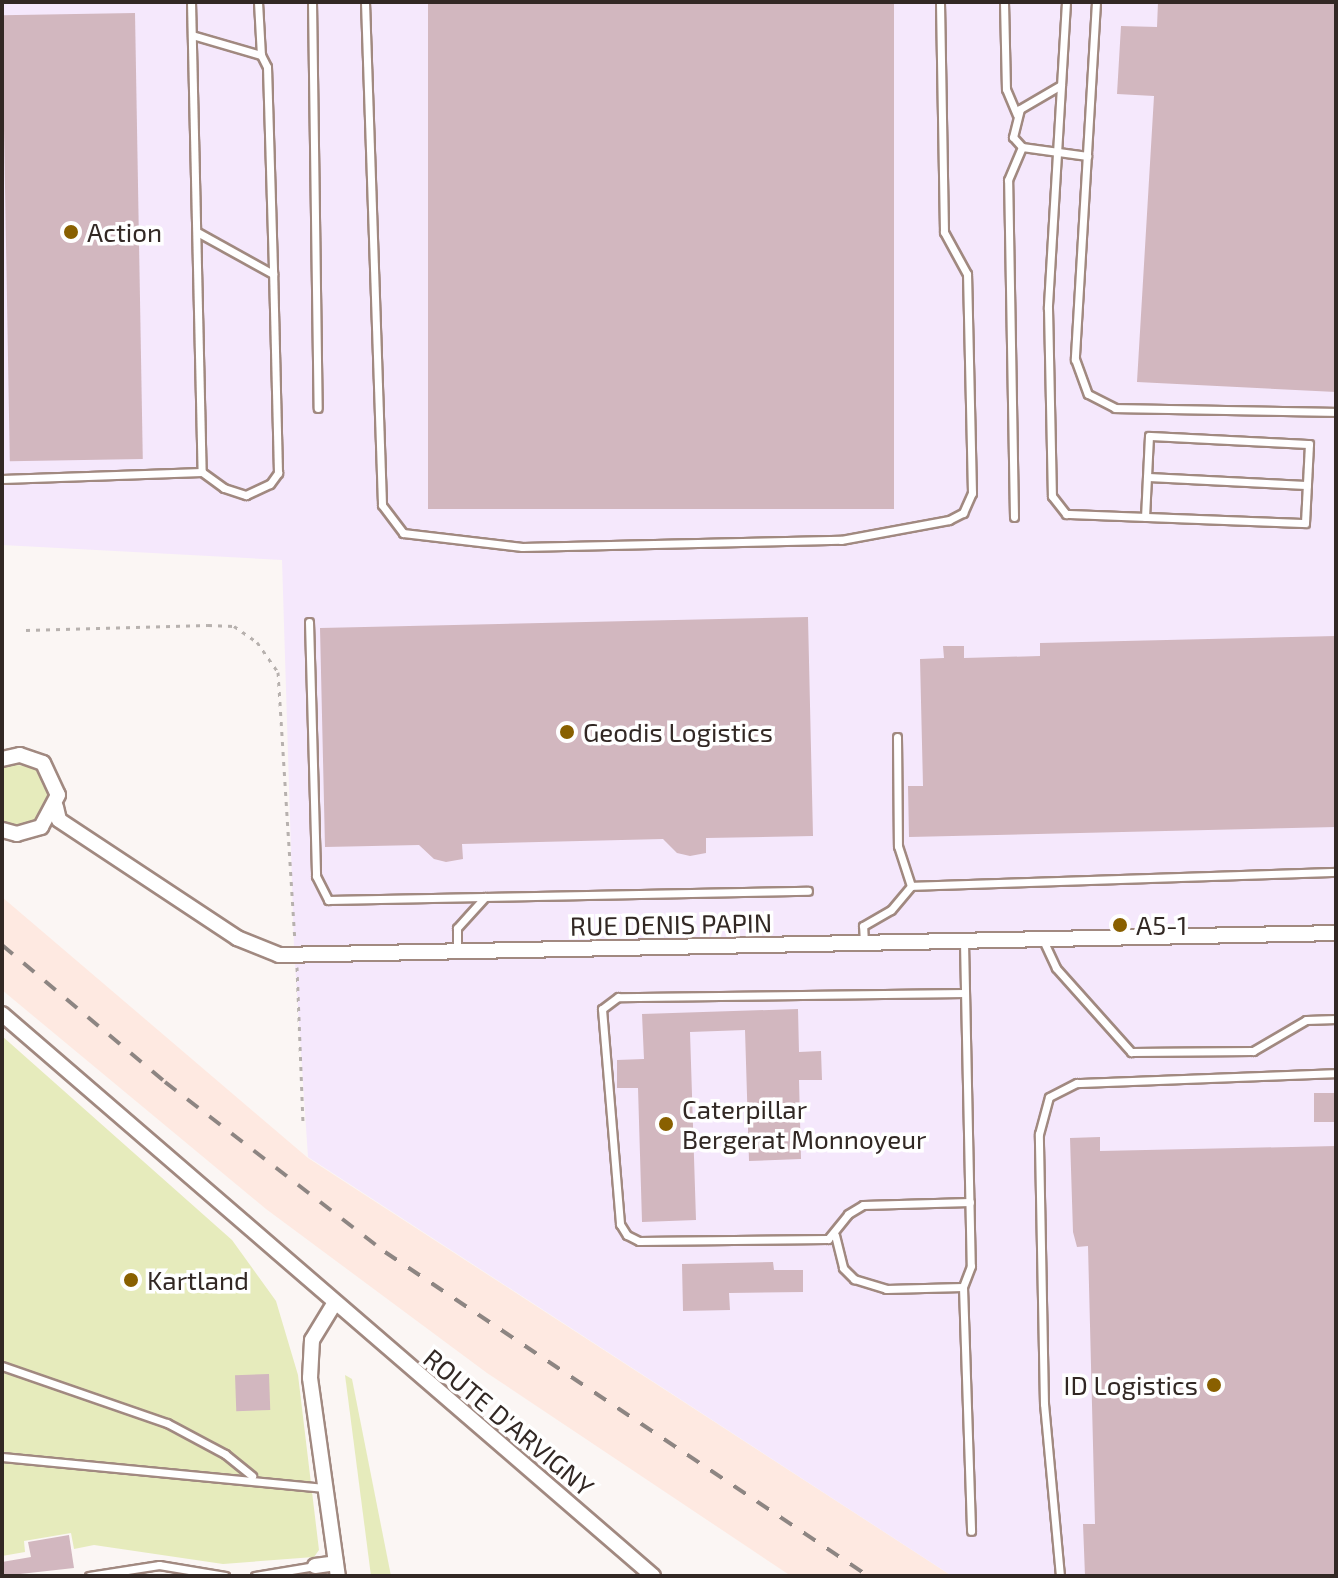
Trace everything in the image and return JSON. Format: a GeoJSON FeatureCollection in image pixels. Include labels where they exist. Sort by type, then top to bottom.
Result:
{"type":"FeatureCollection","features":[{"type":"Feature","properties":{"kind":"street","name":"RUE DENIS PAPIN"},"geometry":{"type":"LineString","coordinates":[[2,759],[20,755],[43,763],[57,783],[59,820],[237,938],[259,949],[296,956],[1336,933]]}},
{"type":"Feature","properties":{"kind":"street"},"geometry":{"type":"LineString","coordinates":[[2,830],[30,833],[56,807]]}},
{"type":"Feature","properties":{"kind":"street","name":"ROUTE D'ARVIGNY"},"geometry":{"type":"LineString","coordinates":[[2,1014],[181,1172],[653,1576]]}},
{"type":"Feature","properties":{"kind":"street"},"geometry":{"type":"LineString","coordinates":[[306,1570],[337,1570],[310,1378],[312,1340],[334,1304]]}},
{"type":"Feature","properties":{"kind":"lane"},"geometry":{"type":"LineString","coordinates":[[191,2],[199,233],[202,472]]}},
{"type":"Feature","properties":{"kind":"lane"},"geometry":{"type":"LineString","coordinates":[[2,479],[202,472],[224,488],[246,495],[270,484],[278,473],[267,67],[261,55],[258,2]]}},
{"type":"Feature","properties":{"kind":"lane"},"geometry":{"type":"LineString","coordinates":[[312,2],[318,408]]}},
{"type":"Feature","properties":{"kind":"lane"},"geometry":{"type":"LineString","coordinates":[[365,2],[382,505],[403,533],[522,547],[841,540],[949,520],[963,513],[972,493],[967,274],[944,232],[940,2]]}},
{"type":"Feature","properties":{"kind":"lane"},"geometry":{"type":"LineString","coordinates":[[1004,2],[1006,89],[1017,115],[1013,137],[1022,147],[1087,156]]}},
{"type":"Feature","properties":{"kind":"lane"},"geometry":{"type":"LineString","coordinates":[[1066,2],[1048,308],[1052,496],[1066,514],[1145,517],[1305,523],[1309,444],[1149,436],[1145,517]]}},
{"type":"Feature","properties":{"kind":"lane"},"geometry":{"type":"LineString","coordinates":[[1096,2],[1075,359],[1088,394],[1115,408],[1336,412]]}},
{"type":"Feature","properties":{"kind":"lane"},"geometry":{"type":"LineString","coordinates":[[192,35],[261,55]]}},
{"type":"Feature","properties":{"kind":"lane"},"geometry":{"type":"LineString","coordinates":[[1017,115],[1061,85]]}},
{"type":"Feature","properties":{"kind":"lane"},"geometry":{"type":"LineString","coordinates":[[1014,517],[1008,180],[1022,147]]}},
{"type":"Feature","properties":{"kind":"lane"},"geometry":{"type":"LineString","coordinates":[[199,233],[273,274]]}},
{"type":"Feature","properties":{"kind":"lane"},"geometry":{"type":"LineString","coordinates":[[1147,477],[1307,485]]}},
{"type":"Feature","properties":{"kind":"lane"},"geometry":{"type":"LineString","coordinates":[[309,622],[316,876],[328,900],[808,891]]}},
{"type":"Feature","properties":{"kind":"lane"},"geometry":{"type":"LineString","coordinates":[[897,737],[898,846],[911,886]]}},
{"type":"Feature","properties":{"kind":"lane"},"geometry":{"type":"LineString","coordinates":[[864,943],[863,926],[891,910],[911,886],[1336,872]]}},
{"type":"Feature","properties":{"kind":"lane"},"geometry":{"type":"LineString","coordinates":[[457,953],[457,928],[485,897]]}},
{"type":"Feature","properties":{"kind":"lane"},"geometry":{"type":"LineString","coordinates":[[1043,940],[1056,968],[1131,1052],[1253,1051],[1306,1020],[1336,1019]]}},
{"type":"Feature","properties":{"kind":"lane"},"geometry":{"type":"LineString","coordinates":[[964,942],[971,1266],[963,1287],[971,1531]]}},
{"type":"Feature","properties":{"kind":"lane"},"geometry":{"type":"LineString","coordinates":[[835,1235],[639,1241],[627,1235],[620,1224],[602,1009],[618,997],[965,993]]}},
{"type":"Feature","properties":{"kind":"lane"},"geometry":{"type":"LineString","coordinates":[[1060,1576],[1044,1404],[1039,1134],[1049,1097],[1077,1083],[1336,1073]]}},
{"type":"Feature","properties":{"kind":"lane"},"geometry":{"type":"LineString","coordinates":[[963,1287],[886,1289],[854,1279],[843,1268],[835,1235],[848,1214],[863,1205],[970,1202]]}},
{"type":"Feature","properties":{"kind":"lane"},"geometry":{"type":"LineString","coordinates":[[2,1366],[167,1423],[225,1454],[253,1478]]}},
{"type":"Feature","properties":{"kind":"lane"},"geometry":{"type":"LineString","coordinates":[[2,1457],[253,1478],[325,1488]]}},
{"type":"Feature","properties":{"kind":"lane"},"geometry":{"type":"LineString","coordinates":[[89,1576],[141,1572],[159,1565],[225,1576]]}},
{"type":"Feature","properties":{"kind":"lane"},"geometry":{"type":"LineString","coordinates":[[255,1576],[306,1570]]}},
{"type":"Feature","properties":{"kind":"path"},"geometry":{"type":"LineString","coordinates":[[26,630],[234,626],[257,642],[278,672],[303,1123]]}},
{"type":"Feature","properties":{"kind":"shaded area"},"geometry":{"type":"Polygon","coordinates":[[[2,2],[1336,2],[1336,1576],[952,1576],[308,1157],[294,948],[282,560],[2,545],[2,2]]]}},
{"type":"Feature","properties":{"kind":"shaded area"},"geometry":{"type":"Polygon","coordinates":[[[2,897],[308,1158],[952,1576],[791,1576],[487,1373],[266,1209],[2,990],[2,897]]]}},
{"type":"Feature","properties":{"kind":"green space"},"geometry":{"type":"Polygon","coordinates":[[[9,764],[34,767],[51,793],[36,822],[20,826],[2,822],[2,768],[9,764]]]}},
{"type":"Feature","properties":{"kind":"green space","name":"Kartland"},"geometry":{"type":"Polygon","coordinates":[[[2,1036],[232,1240],[276,1301],[298,1375],[319,1550],[314,1557],[223,1564],[94,1545],[74,1549],[71,1533],[24,1541],[25,1552],[2,1556],[2,1036]]]}},
{"type":"Feature","properties":{"kind":"green space"},"geometry":{"type":"Polygon","coordinates":[[[345,1375],[352,1379],[391,1576],[371,1576],[345,1375]]]}},
{"type":"Feature","properties":{"kind":"building"},"geometry":{"type":"Polygon","coordinates":[[[428,2],[894,2],[894,509],[428,509],[428,2]]]}},
{"type":"Feature","properties":{"kind":"building"},"geometry":{"type":"Polygon","coordinates":[[[1158,2],[1336,2],[1336,392],[1137,382],[1154,96],[1117,94],[1121,26],[1157,27],[1158,2]]]}},
{"type":"Feature","properties":{"kind":"building","name":"Action"},"geometry":{"type":"Polygon","coordinates":[[[135,13],[143,459],[10,461],[2,15],[135,13]]]}},
{"type":"Feature","properties":{"kind":"building","name":"Geodis Logistics"},"geometry":{"type":"Polygon","coordinates":[[[808,617],[813,836],[706,838],[706,853],[690,856],[677,853],[663,839],[462,844],[463,859],[446,862],[434,859],[419,845],[325,847],[320,628],[808,617]]]}},
{"type":"Feature","properties":{"kind":"building"},"geometry":{"type":"Polygon","coordinates":[[[1336,636],[1336,827],[909,837],[908,786],[923,786],[920,659],[944,658],[943,646],[964,646],[964,658],[1040,656],[1040,643],[1336,636]]]}},
{"type":"Feature","properties":{"kind":"building","name":"Caterpillar Bergerat Monnoyeur"},"geometry":{"type":"Polygon","coordinates":[[[798,1009],[799,1052],[821,1051],[822,1080],[799,1080],[801,1159],[749,1161],[745,1030],[690,1032],[696,1220],[642,1222],[638,1088],[617,1088],[617,1060],[644,1059],[642,1014],[798,1009]]]}},
{"type":"Feature","properties":{"kind":"building"},"geometry":{"type":"Polygon","coordinates":[[[1314,1093],[1336,1093],[1336,1122],[1314,1122],[1314,1093]]]}},
{"type":"Feature","properties":{"kind":"building","name":"ID Logistics"},"geometry":{"type":"Polygon","coordinates":[[[1100,1137],[1100,1151],[1336,1146],[1336,1576],[1085,1576],[1083,1524],[1095,1524],[1088,1246],[1077,1247],[1073,1232],[1070,1138],[1100,1137]]]}},
{"type":"Feature","properties":{"kind":"building"},"geometry":{"type":"Polygon","coordinates":[[[773,1262],[774,1270],[803,1270],[803,1292],[729,1293],[730,1310],[683,1311],[682,1264],[773,1262]]]}},
{"type":"Feature","properties":{"kind":"building"},"geometry":{"type":"Polygon","coordinates":[[[269,1374],[270,1410],[236,1411],[235,1375],[269,1374]]]}},
{"type":"Feature","properties":{"kind":"building"},"geometry":{"type":"Polygon","coordinates":[[[69,1535],[74,1568],[2,1576],[2,1562],[31,1557],[28,1542],[69,1535]]]}},
{"type":"Feature","properties":{"kind":"railway"},"geometry":{"type":"LineString","coordinates":[[2,945],[165,1082],[385,1252],[868,1576]]}},
{"type":"Feature","properties":{"kind":"place","name":"Action"},"geometry":{"type":"Point","coordinates":[71,232]}},
{"type":"Feature","properties":{"kind":"place","name":"Geodis Logistics"},"geometry":{"type":"Point","coordinates":[567,732]}},
{"type":"Feature","properties":{"kind":"place","name":"A5-1"},"geometry":{"type":"Point","coordinates":[1120,925]}},
{"type":"Feature","properties":{"kind":"place","name":"Caterpillar Bergerat Monnoyeur"},"geometry":{"type":"Point","coordinates":[666,1124]}},
{"type":"Feature","properties":{"kind":"place","name":"Kartland"},"geometry":{"type":"Point","coordinates":[131,1280]}},
{"type":"Feature","properties":{"kind":"place","name":"ID Logistics"},"geometry":{"type":"Point","coordinates":[1214,1385]}}]}
